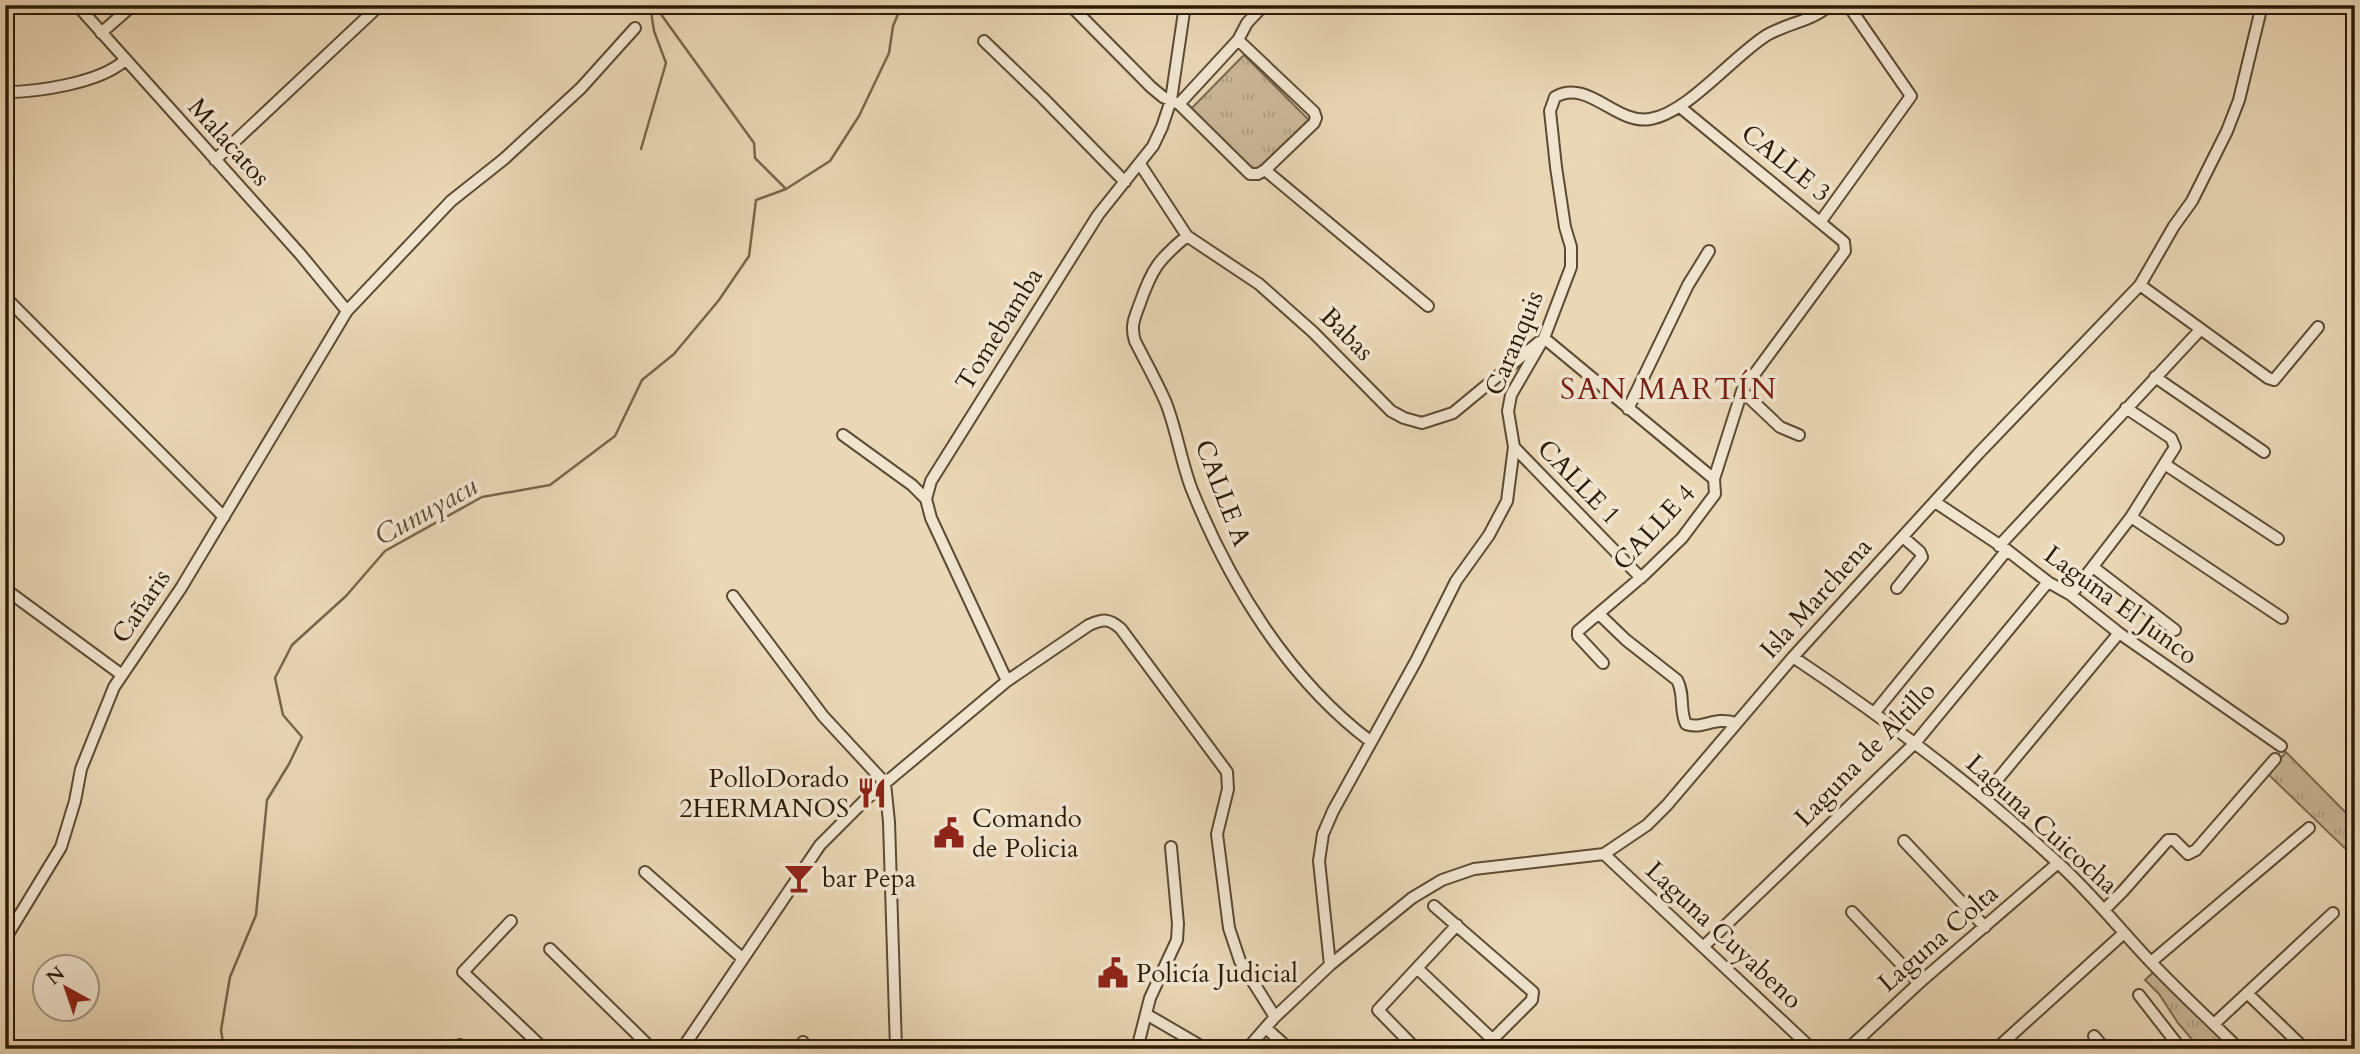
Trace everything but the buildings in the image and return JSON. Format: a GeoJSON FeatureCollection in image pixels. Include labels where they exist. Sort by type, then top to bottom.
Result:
{"type":"FeatureCollection","features":[{"type":"Feature","properties":{"kind":"street","name":"Malacatos"},"geometry":{"type":"LineString","coordinates":[[77,5],[124,61],[301,255],[347,311]]}},
{"type":"Feature","properties":{"kind":"street"},"geometry":{"type":"LineString","coordinates":[[101,33],[133,5]]}},
{"type":"Feature","properties":{"kind":"street"},"geometry":{"type":"LineString","coordinates":[[215,160],[380,5]]}},
{"type":"Feature","properties":{"kind":"street","name":"Tomebamba"},"geometry":{"type":"LineString","coordinates":[[926,499],[931,481],[1062,270],[1098,215],[1140,164],[1158,137],[1175,102],[1185,5]]}},
{"type":"Feature","properties":{"kind":"street"},"geometry":{"type":"LineString","coordinates":[[1175,102],[1238,40],[1247,23],[1264,5]]}},
{"type":"Feature","properties":{"kind":"street","name":"Caranquis"},"geometry":{"type":"LineString","coordinates":[[1330,965],[1319,861],[1324,834],[1370,741],[1416,661],[1456,581],[1507,501],[1514,447],[1508,411],[1511,395],[1544,338],[1571,267],[1572,257],[1556,167],[1550,111],[1555,97],[1567,90],[1620,113],[1644,120],[1654,119],[1679,107],[1769,34],[1813,17],[1830,5]]}},
{"type":"Feature","properties":{"kind":"street"},"geometry":{"type":"LineString","coordinates":[[1821,221],[1911,96],[1848,5]]}},
{"type":"Feature","properties":{"kind":"street","name":"Isla Marchena"},"geometry":{"type":"LineString","coordinates":[[1247,1049],[1275,1017],[1330,965],[1412,898],[1442,880],[1474,869],[1604,854],[1654,818],[1793,657],[2140,285],[2174,226],[2192,201],[2227,131],[2239,100],[2262,5]]}},
{"type":"Feature","properties":{"kind":"street"},"geometry":{"type":"LineString","coordinates":[[1074,9],[1151,87],[1163,97],[1175,102],[1246,171],[1254,175],[1265,170],[1316,118],[1314,112],[1238,40]]}},
{"type":"Feature","properties":{"kind":"street","name":"Cañaris"},"geometry":{"type":"LineString","coordinates":[[5,939],[61,847],[87,750],[114,687],[181,588],[347,311],[451,201],[504,159],[571,97],[635,28]]}},
{"type":"Feature","properties":{"kind":"street"},"geometry":{"type":"LineString","coordinates":[[984,41],[1125,182]]}},
{"type":"Feature","properties":{"kind":"street"},"geometry":{"type":"LineString","coordinates":[[5,92],[49,87],[83,79],[117,67],[124,61]]}},
{"type":"Feature","properties":{"kind":"street","name":"CALLE 3"},"geometry":{"type":"LineString","coordinates":[[1679,107],[1821,221],[1845,244],[1845,251],[1838,262]]}},
{"type":"Feature","properties":{"kind":"street","name":"Babas"},"geometry":{"type":"LineString","coordinates":[[1140,164],[1187,236],[1259,284],[1312,332],[1391,411],[1404,418],[1422,423],[1453,413],[1544,338]]}},
{"type":"Feature","properties":{"kind":"street"},"geometry":{"type":"LineString","coordinates":[[1265,170],[1428,306]]}},
{"type":"Feature","properties":{"kind":"street","name":"CALLE A"},"geometry":{"type":"LineString","coordinates":[[1187,236],[1166,254],[1149,276],[1133,320],[1135,341],[1166,403],[1191,488],[1227,566],[1294,666],[1337,712],[1370,741]]}},
{"type":"Feature","properties":{"kind":"street"},"geometry":{"type":"LineString","coordinates":[[1629,409],[1688,285],[1709,251]]}},
{"type":"Feature","properties":{"kind":"street","name":"CALLE 4"},"geometry":{"type":"LineString","coordinates":[[1603,663],[1578,636],[1580,629],[1641,578],[1682,538],[1715,494],[1714,479],[1742,391],[1838,262]]}},
{"type":"Feature","properties":{"kind":"street"},"geometry":{"type":"LineString","coordinates":[[2140,285],[2274,380],[2318,327]]}},
{"type":"Feature","properties":{"kind":"street"},"geometry":{"type":"LineString","coordinates":[[5,297],[224,517]]}},
{"type":"Feature","properties":{"kind":"street"},"geometry":{"type":"LineString","coordinates":[[1875,712],[2003,548],[2126,408],[2200,330]]}},
{"type":"Feature","properties":{"kind":"street"},"geometry":{"type":"LineString","coordinates":[[1544,338],[1714,479]]}},
{"type":"Feature","properties":{"kind":"street"},"geometry":{"type":"LineString","coordinates":[[2155,377],[2264,452]]}},
{"type":"Feature","properties":{"kind":"street"},"geometry":{"type":"LineString","coordinates":[[1742,391],[1780,427],[1799,435]]}},
{"type":"Feature","properties":{"kind":"street"},"geometry":{"type":"LineString","coordinates":[[2071,595],[2132,517],[2175,447],[2171,438],[2126,408]]}},
{"type":"Feature","properties":{"kind":"street"},"geometry":{"type":"LineString","coordinates":[[844,435],[912,485],[926,499],[931,518],[1007,681]]}},
{"type":"Feature","properties":{"kind":"street","name":"CALLE 1"},"geometry":{"type":"LineString","coordinates":[[1514,447],[1641,578]]}},
{"type":"Feature","properties":{"kind":"street"},"geometry":{"type":"LineString","coordinates":[[2166,465],[2278,539]]}},
{"type":"Feature","properties":{"kind":"street","name":"Laguna El Junco"},"geometry":{"type":"LineString","coordinates":[[1935,502],[2048,582],[2071,595],[2281,746]]}},
{"type":"Feature","properties":{"kind":"street"},"geometry":{"type":"LineString","coordinates":[[2132,517],[2282,618]]}},
{"type":"Feature","properties":{"kind":"street"},"geometry":{"type":"LineString","coordinates":[[1897,588],[1922,557],[1903,537]]}},
{"type":"Feature","properties":{"kind":"street"},"geometry":{"type":"LineString","coordinates":[[2093,567],[2175,630]]}},
{"type":"Feature","properties":{"kind":"street","name":"Laguna de Altillo"},"geometry":{"type":"LineString","coordinates":[[1703,947],[1915,743],[2048,582]]}},
{"type":"Feature","properties":{"kind":"street"},"geometry":{"type":"LineString","coordinates":[[5,589],[122,675]]}},
{"type":"Feature","properties":{"kind":"street"},"geometry":{"type":"LineString","coordinates":[[733,596],[823,716],[886,783],[896,1049]]}},
{"type":"Feature","properties":{"kind":"street"},"geometry":{"type":"LineString","coordinates":[[1599,614],[1626,640],[1677,680],[1680,685],[1681,715],[1686,724],[1694,727],[1722,719],[1736,723]]}},
{"type":"Feature","properties":{"kind":"street"},"geometry":{"type":"LineString","coordinates":[[682,1049],[820,845],[886,783],[1007,681],[1089,625],[1103,620],[1112,620],[1121,629],[1227,772],[1228,789],[1217,834],[1229,928],[1240,961],[1275,1017]]}},
{"type":"Feature","properties":{"kind":"street"},"geometry":{"type":"LineString","coordinates":[[1983,797],[2119,632]]}},
{"type":"Feature","properties":{"kind":"street","name":"Laguna Cuicocha"},"geometry":{"type":"LineString","coordinates":[[1793,657],[1875,712],[1983,797],[2059,863],[2151,962],[2239,1049]]}},
{"type":"Feature","properties":{"kind":"street"},"geometry":{"type":"LineString","coordinates":[[2104,909],[2168,840],[2174,840],[2188,854],[2196,850],[2275,759]]}},
{"type":"Feature","properties":{"kind":"street"},"geometry":{"type":"LineString","coordinates":[[2151,962],[2309,828]]}},
{"type":"Feature","properties":{"kind":"street"},"geometry":{"type":"LineString","coordinates":[[1904,841],[1985,927]]}},
{"type":"Feature","properties":{"kind":"street"},"geometry":{"type":"LineString","coordinates":[[1137,1049],[1150,998],[1177,940],[1171,847]]}},
{"type":"Feature","properties":{"kind":"street","name":"Laguna Cuyabeno"},"geometry":{"type":"LineString","coordinates":[[1604,854],[1812,1049]]}},
{"type":"Feature","properties":{"kind":"street","name":"Laguna Colta"},"geometry":{"type":"LineString","coordinates":[[1848,1049],[2059,863]]}},
{"type":"Feature","properties":{"kind":"street"},"geometry":{"type":"LineString","coordinates":[[645,872],[742,958]]}},
{"type":"Feature","properties":{"kind":"street"},"geometry":{"type":"LineString","coordinates":[[1434,906],[1533,992],[1532,1000],[1483,1049]]}},
{"type":"Feature","properties":{"kind":"street"},"geometry":{"type":"LineString","coordinates":[[1852,912],[1919,984]]}},
{"type":"Feature","properties":{"kind":"street"},"geometry":{"type":"LineString","coordinates":[[2214,1024],[2333,913]]}},
{"type":"Feature","properties":{"kind":"street"},"geometry":{"type":"LineString","coordinates":[[511,921],[463,972],[544,1049]]}},
{"type":"Feature","properties":{"kind":"street"},"geometry":{"type":"LineString","coordinates":[[1416,1049],[1378,1010],[1457,925]]}},
{"type":"Feature","properties":{"kind":"street"},"geometry":{"type":"LineString","coordinates":[[1996,1049],[2124,933]]}},
{"type":"Feature","properties":{"kind":"street"},"geometry":{"type":"LineString","coordinates":[[550,949],[652,1049]]}},
{"type":"Feature","properties":{"kind":"street"},"geometry":{"type":"LineString","coordinates":[[1417,968],[1492,1039]]}},
{"type":"Feature","properties":{"kind":"street"},"geometry":{"type":"LineString","coordinates":[[2247,993],[2305,1049]]}},
{"type":"Feature","properties":{"kind":"street"},"geometry":{"type":"LineString","coordinates":[[2139,995],[2179,1048]]}},
{"type":"Feature","properties":{"kind":"street"},"geometry":{"type":"LineString","coordinates":[[1146,1014],[1206,1049]]}},
{"type":"Feature","properties":{"kind":"street"},"geometry":{"type":"LineString","coordinates":[[1266,1028],[1289,1049]]}},
{"type":"Feature","properties":{"kind":"street"},"geometry":{"type":"LineString","coordinates":[[2095,1036],[2105,1049]]}},
{"type":"Feature","properties":{"kind":"street"},"geometry":{"type":"LineString","coordinates":[[446,1049],[460,1045],[464,1049]]}},
{"type":"Feature","properties":{"kind":"green space"},"geometry":{"type":"Polygon","coordinates":[[[1244,55],[1309,120],[1252,174],[1186,114],[1244,55]]]}},
{"type":"Feature","properties":{"kind":"green space"},"geometry":{"type":"Polygon","coordinates":[[[2286,752],[2355,822],[2355,858],[2268,774],[2286,752]]]}},
{"type":"Feature","properties":{"kind":"green space"},"geometry":{"type":"Polygon","coordinates":[[[2161,965],[2231,1042],[2222,1049],[2200,1049],[2159,994],[2145,980],[2161,965]]]}},
{"type":"Feature","properties":{"kind":"waterway"},"geometry":{"type":"LineString","coordinates":[[641,149],[666,63],[654,31],[650,5]]}},
{"type":"Feature","properties":{"kind":"waterway"},"geometry":{"type":"LineString","coordinates":[[662,5],[660,13],[754,143],[755,158],[786,189]]}},
{"type":"Feature","properties":{"kind":"waterway","name":"Cunuyacu"},"geometry":{"type":"LineString","coordinates":[[224,1049],[221,1030],[230,977],[256,915],[267,800],[302,737],[283,715],[275,678],[292,645],[346,596],[385,551],[482,497],[550,485],[615,436],[642,380],[674,354],[719,300],[749,256],[756,200],[786,189],[830,161],[859,116],[889,53],[893,26],[902,5]]}},
{"type":"Feature","properties":{"kind":"place","name":"PolloDorado 2HERMANOS"},"geometry":{"type":"Point","coordinates":[872,793]}},
{"type":"Feature","properties":{"kind":"place","name":"Comando de Policia"},"geometry":{"type":"Point","coordinates":[949,833]}},
{"type":"Feature","properties":{"kind":"place","name":"bar Pepa"},"geometry":{"type":"Point","coordinates":[799,878]}},
{"type":"Feature","properties":{"kind":"place","name":"Policía Judicial"},"geometry":{"type":"Point","coordinates":[1113,973]}},
{"type":"Feature","properties":{"kind":"district","name":"SAN MARTÍN"},"geometry":{"type":"Point","coordinates":[1669,389]}}]}
